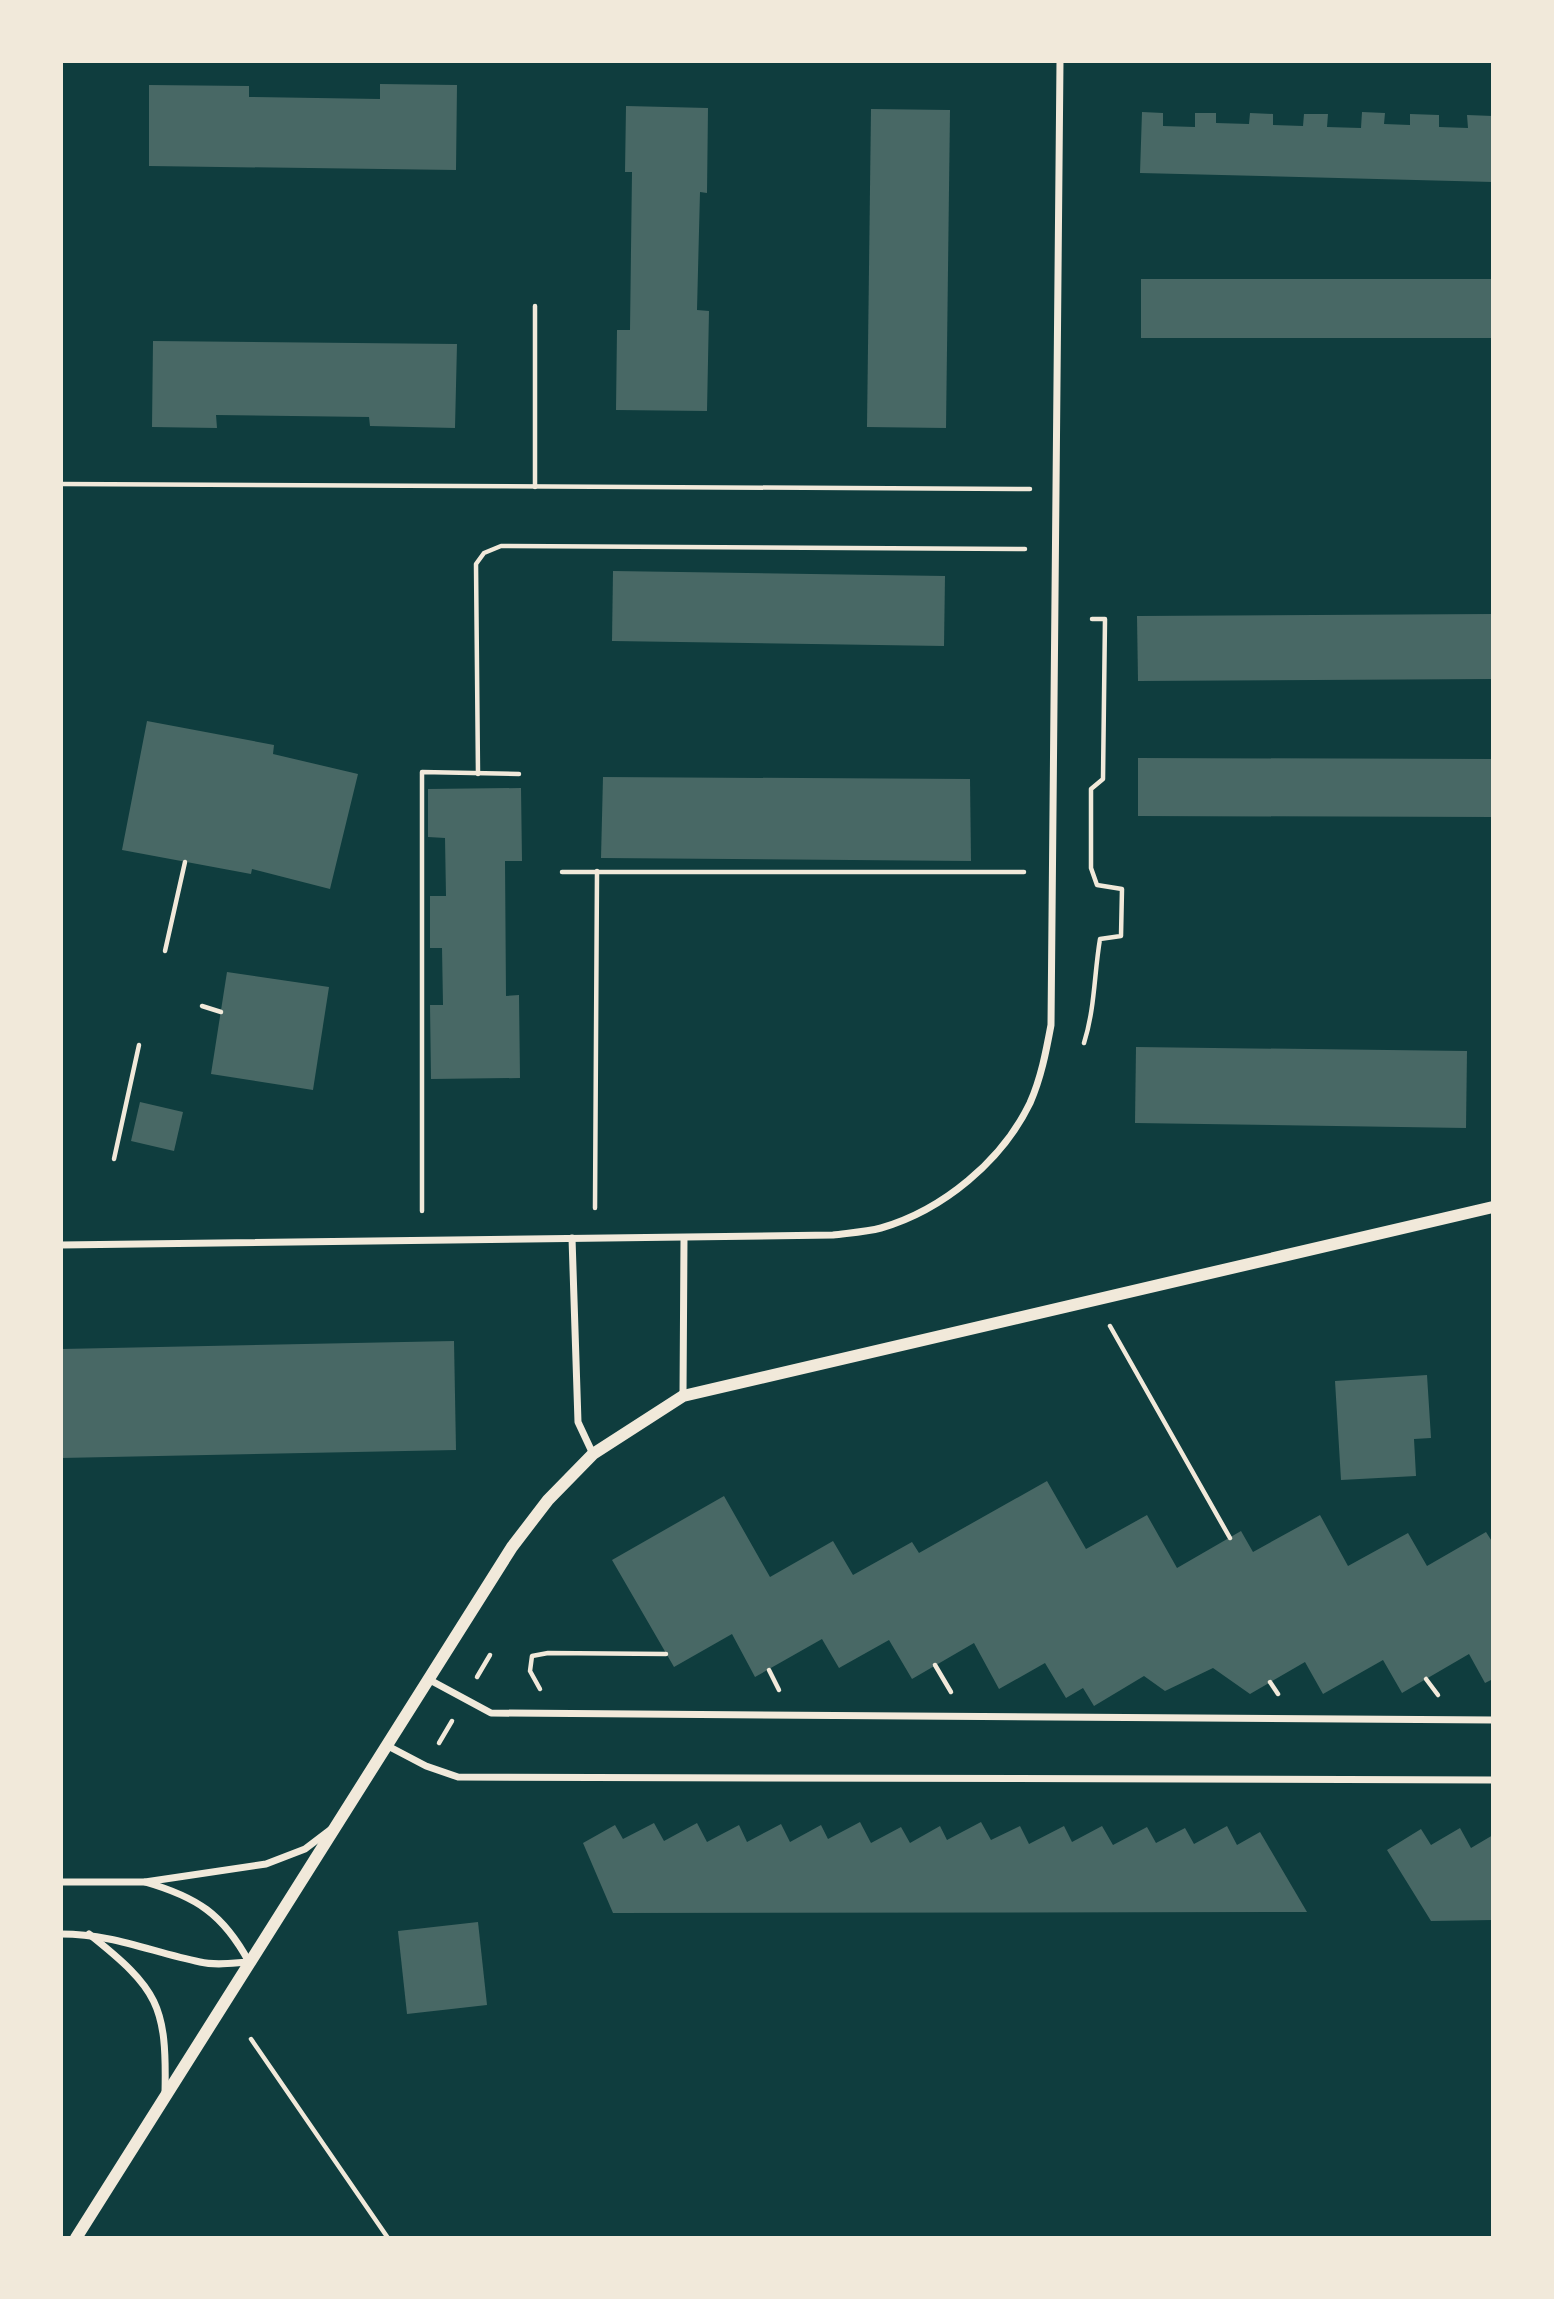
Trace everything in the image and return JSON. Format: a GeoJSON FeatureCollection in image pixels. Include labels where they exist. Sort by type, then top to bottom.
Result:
{"type":"FeatureCollection","features":[{"type":"Feature","properties":{"kind":"street"},"geometry":{"type":"LineString","coordinates":[[61,1245],[833,1235],[881,1228],[917,1212],[966,1183],[994,1156],[1029,1104],[1042,1069],[1051,1025],[1060,61]]}},
{"type":"Feature","properties":{"kind":"street"},"geometry":{"type":"LineString","coordinates":[[76,2238],[512,1548],[548,1500],[593,1454],[683,1396],[1493,1206]]}},
{"type":"Feature","properties":{"kind":"street"},"geometry":{"type":"LineString","coordinates":[[572,1238],[578,1422],[593,1454]]}},
{"type":"Feature","properties":{"kind":"street"},"geometry":{"type":"LineString","coordinates":[[683,1396],[684,1239]]}},
{"type":"Feature","properties":{"kind":"street"},"geometry":{"type":"LineString","coordinates":[[428,1679],[491,1713],[1493,1720]]}},
{"type":"Feature","properties":{"kind":"street"},"geometry":{"type":"LineString","coordinates":[[386,1745],[426,1766],[458,1777],[1493,1780]]}},
{"type":"Feature","properties":{"kind":"street"},"geometry":{"type":"LineString","coordinates":[[61,1882],[145,1882],[285,1859],[305,1849],[335,1826]]}},
{"type":"Feature","properties":{"kind":"street"},"geometry":{"type":"LineString","coordinates":[[145,1882],[193,1899],[215,1914],[235,1936],[249,1962]]}},
{"type":"Feature","properties":{"kind":"street"},"geometry":{"type":"LineString","coordinates":[[61,1934],[89,1934],[131,1941],[201,1963],[249,1962]]}},
{"type":"Feature","properties":{"kind":"street"},"geometry":{"type":"LineString","coordinates":[[89,1934],[131,1970],[157,2003],[166,2043],[165,2099]]}},
{"type":"Feature","properties":{"kind":"path"},"geometry":{"type":"LineString","coordinates":[[535,306],[535,486]]}},
{"type":"Feature","properties":{"kind":"path"},"geometry":{"type":"LineString","coordinates":[[61,484],[1055,489]]}},
{"type":"Feature","properties":{"kind":"path"},"geometry":{"type":"LineString","coordinates":[[478,774],[476,564],[484,553],[501,545],[1026,549]]}},
{"type":"Feature","properties":{"kind":"path"},"geometry":{"type":"LineString","coordinates":[[1084,1043],[1096,993],[1095,971],[1100,939],[1121,936],[1122,888],[1097,885],[1091,868],[1091,789],[1103,779],[1105,691],[1105,619],[1092,619]]}},
{"type":"Feature","properties":{"kind":"path"},"geometry":{"type":"LineString","coordinates":[[422,1211],[422,772],[519,774]]}},
{"type":"Feature","properties":{"kind":"path"},"geometry":{"type":"LineString","coordinates":[[165,951],[185,862]]}},
{"type":"Feature","properties":{"kind":"path"},"geometry":{"type":"LineString","coordinates":[[595,1208],[597,871]]}},
{"type":"Feature","properties":{"kind":"path"},"geometry":{"type":"LineString","coordinates":[[562,872],[1024,872]]}},
{"type":"Feature","properties":{"kind":"path"},"geometry":{"type":"LineString","coordinates":[[202,1006],[221,1012]]}},
{"type":"Feature","properties":{"kind":"path"},"geometry":{"type":"LineString","coordinates":[[114,1159],[139,1045]]}},
{"type":"Feature","properties":{"kind":"path"},"geometry":{"type":"LineString","coordinates":[[1110,1325],[1230,1538]]}},
{"type":"Feature","properties":{"kind":"path"},"geometry":{"type":"LineString","coordinates":[[546,1699],[530,1671],[532,1656],[548,1653],[666,1654]]}},
{"type":"Feature","properties":{"kind":"path"},"geometry":{"type":"LineString","coordinates":[[426,1766],[489,1655]]}},
{"type":"Feature","properties":{"kind":"path"},"geometry":{"type":"LineString","coordinates":[[935,1665],[957,1702]]}},
{"type":"Feature","properties":{"kind":"path"},"geometry":{"type":"LineString","coordinates":[[769,1670],[784,1700]]}},
{"type":"Feature","properties":{"kind":"path"},"geometry":{"type":"LineString","coordinates":[[251,2039],[388,2238]]}},
{"type":"Feature","properties":{"kind":"building"},"geometry":{"type":"Polygon","coordinates":[[[380,84],[457,85],[456,170],[149,166],[149,85],[249,86],[249,97],[380,99],[380,84]]]}},
{"type":"Feature","properties":{"kind":"building"},"geometry":{"type":"Polygon","coordinates":[[[626,106],[708,108],[707,193],[700,192],[697,310],[709,311],[707,411],[616,410],[617,330],[630,330],[632,172],[625,172],[626,106]]]}},
{"type":"Feature","properties":{"kind":"building"},"geometry":{"type":"Polygon","coordinates":[[[871,109],[950,110],[946,428],[867,427],[871,109]]]}},
{"type":"Feature","properties":{"kind":"building"},"geometry":{"type":"Polygon","coordinates":[[[1142,112],[1163,113],[1163,126],[1195,127],[1195,113],[1216,113],[1216,123],[1249,124],[1250,113],[1273,114],[1273,125],[1303,126],[1304,114],[1328,114],[1327,127],[1361,128],[1362,112],[1385,113],[1384,124],[1410,125],[1410,114],[1439,115],[1439,127],[1468,128],[1467,115],[1493,116],[1493,182],[1140,173],[1142,112]]]}},
{"type":"Feature","properties":{"kind":"building"},"geometry":{"type":"Polygon","coordinates":[[[1141,279],[1493,279],[1493,338],[1141,338],[1141,279]]]}},
{"type":"Feature","properties":{"kind":"building"},"geometry":{"type":"Polygon","coordinates":[[[153,341],[457,344],[455,428],[370,426],[369,417],[216,415],[217,428],[152,427],[153,341]]]}},
{"type":"Feature","properties":{"kind":"building"},"geometry":{"type":"Polygon","coordinates":[[[613,571],[945,576],[944,646],[612,641],[613,571]]]}},
{"type":"Feature","properties":{"kind":"building"},"geometry":{"type":"Polygon","coordinates":[[[1493,614],[1493,679],[1138,681],[1137,616],[1493,614]]]}},
{"type":"Feature","properties":{"kind":"building"},"geometry":{"type":"Polygon","coordinates":[[[147,721],[274,745],[273,754],[358,774],[330,889],[252,869],[251,874],[122,850],[147,721]]]}},
{"type":"Feature","properties":{"kind":"building"},"geometry":{"type":"Polygon","coordinates":[[[1138,758],[1493,759],[1493,817],[1138,816],[1138,758]]]}},
{"type":"Feature","properties":{"kind":"building"},"geometry":{"type":"Polygon","coordinates":[[[603,777],[970,779],[971,861],[601,858],[603,777]]]}},
{"type":"Feature","properties":{"kind":"building"},"geometry":{"type":"Polygon","coordinates":[[[521,788],[522,861],[505,861],[506,996],[519,995],[520,1078],[431,1079],[430,1005],[443,1005],[442,948],[430,948],[430,896],[446,896],[445,838],[428,837],[428,789],[521,788]]]}},
{"type":"Feature","properties":{"kind":"building"},"geometry":{"type":"Polygon","coordinates":[[[227,972],[329,987],[313,1090],[211,1074],[227,972]]]}},
{"type":"Feature","properties":{"kind":"building"},"geometry":{"type":"Polygon","coordinates":[[[1136,1047],[1467,1051],[1466,1128],[1135,1123],[1136,1047]]]}},
{"type":"Feature","properties":{"kind":"building"},"geometry":{"type":"Polygon","coordinates":[[[140,1102],[183,1112],[174,1151],[131,1141],[140,1102]]]}},
{"type":"Feature","properties":{"kind":"building"},"geometry":{"type":"Polygon","coordinates":[[[454,1341],[456,1450],[61,1458],[61,1349],[454,1341]]]}},
{"type":"Feature","properties":{"kind":"building"},"geometry":{"type":"Polygon","coordinates":[[[1427,1375],[1431,1438],[1414,1439],[1416,1476],[1341,1480],[1335,1381],[1427,1375]]]}},
{"type":"Feature","properties":{"kind":"building"},"geometry":{"type":"Polygon","coordinates":[[[1047,1481],[1086,1549],[1147,1515],[1177,1568],[1241,1531],[1253,1552],[1320,1515],[1348,1566],[1408,1533],[1427,1566],[1486,1532],[1493,1543],[1493,1679],[1485,1683],[1469,1654],[1402,1693],[1383,1660],[1323,1694],[1305,1662],[1250,1694],[1213,1668],[1165,1691],[1144,1676],[1094,1706],[1083,1688],[1066,1698],[1045,1663],[999,1689],[974,1643],[912,1679],[889,1640],[839,1668],[822,1639],[755,1677],[732,1634],[674,1667],[612,1560],[724,1496],[770,1577],[833,1541],[853,1575],[912,1542],[919,1553],[1047,1481]]]}},
{"type":"Feature","properties":{"kind":"building"},"geometry":{"type":"Polygon","coordinates":[[[860,1822],[871,1843],[901,1827],[910,1843],[940,1826],[947,1840],[981,1822],[991,1840],[1020,1826],[1029,1844],[1064,1826],[1072,1842],[1102,1826],[1113,1845],[1147,1827],[1156,1843],[1185,1828],[1194,1844],[1227,1826],[1237,1845],[1260,1832],[1307,1912],[613,1913],[583,1843],[615,1825],[623,1839],[654,1823],[664,1841],[697,1823],[707,1842],[739,1825],[747,1842],[781,1824],[790,1842],[821,1825],[828,1839],[860,1822]]]}},
{"type":"Feature","properties":{"kind":"building"},"geometry":{"type":"Polygon","coordinates":[[[1460,1828],[1471,1848],[1493,1835],[1493,1920],[1431,1921],[1387,1850],[1421,1829],[1431,1845],[1460,1828]]]}},
{"type":"Feature","properties":{"kind":"building"},"geometry":{"type":"Polygon","coordinates":[[[478,1922],[487,2005],[407,2014],[398,1931],[478,1922]]]}}]}
